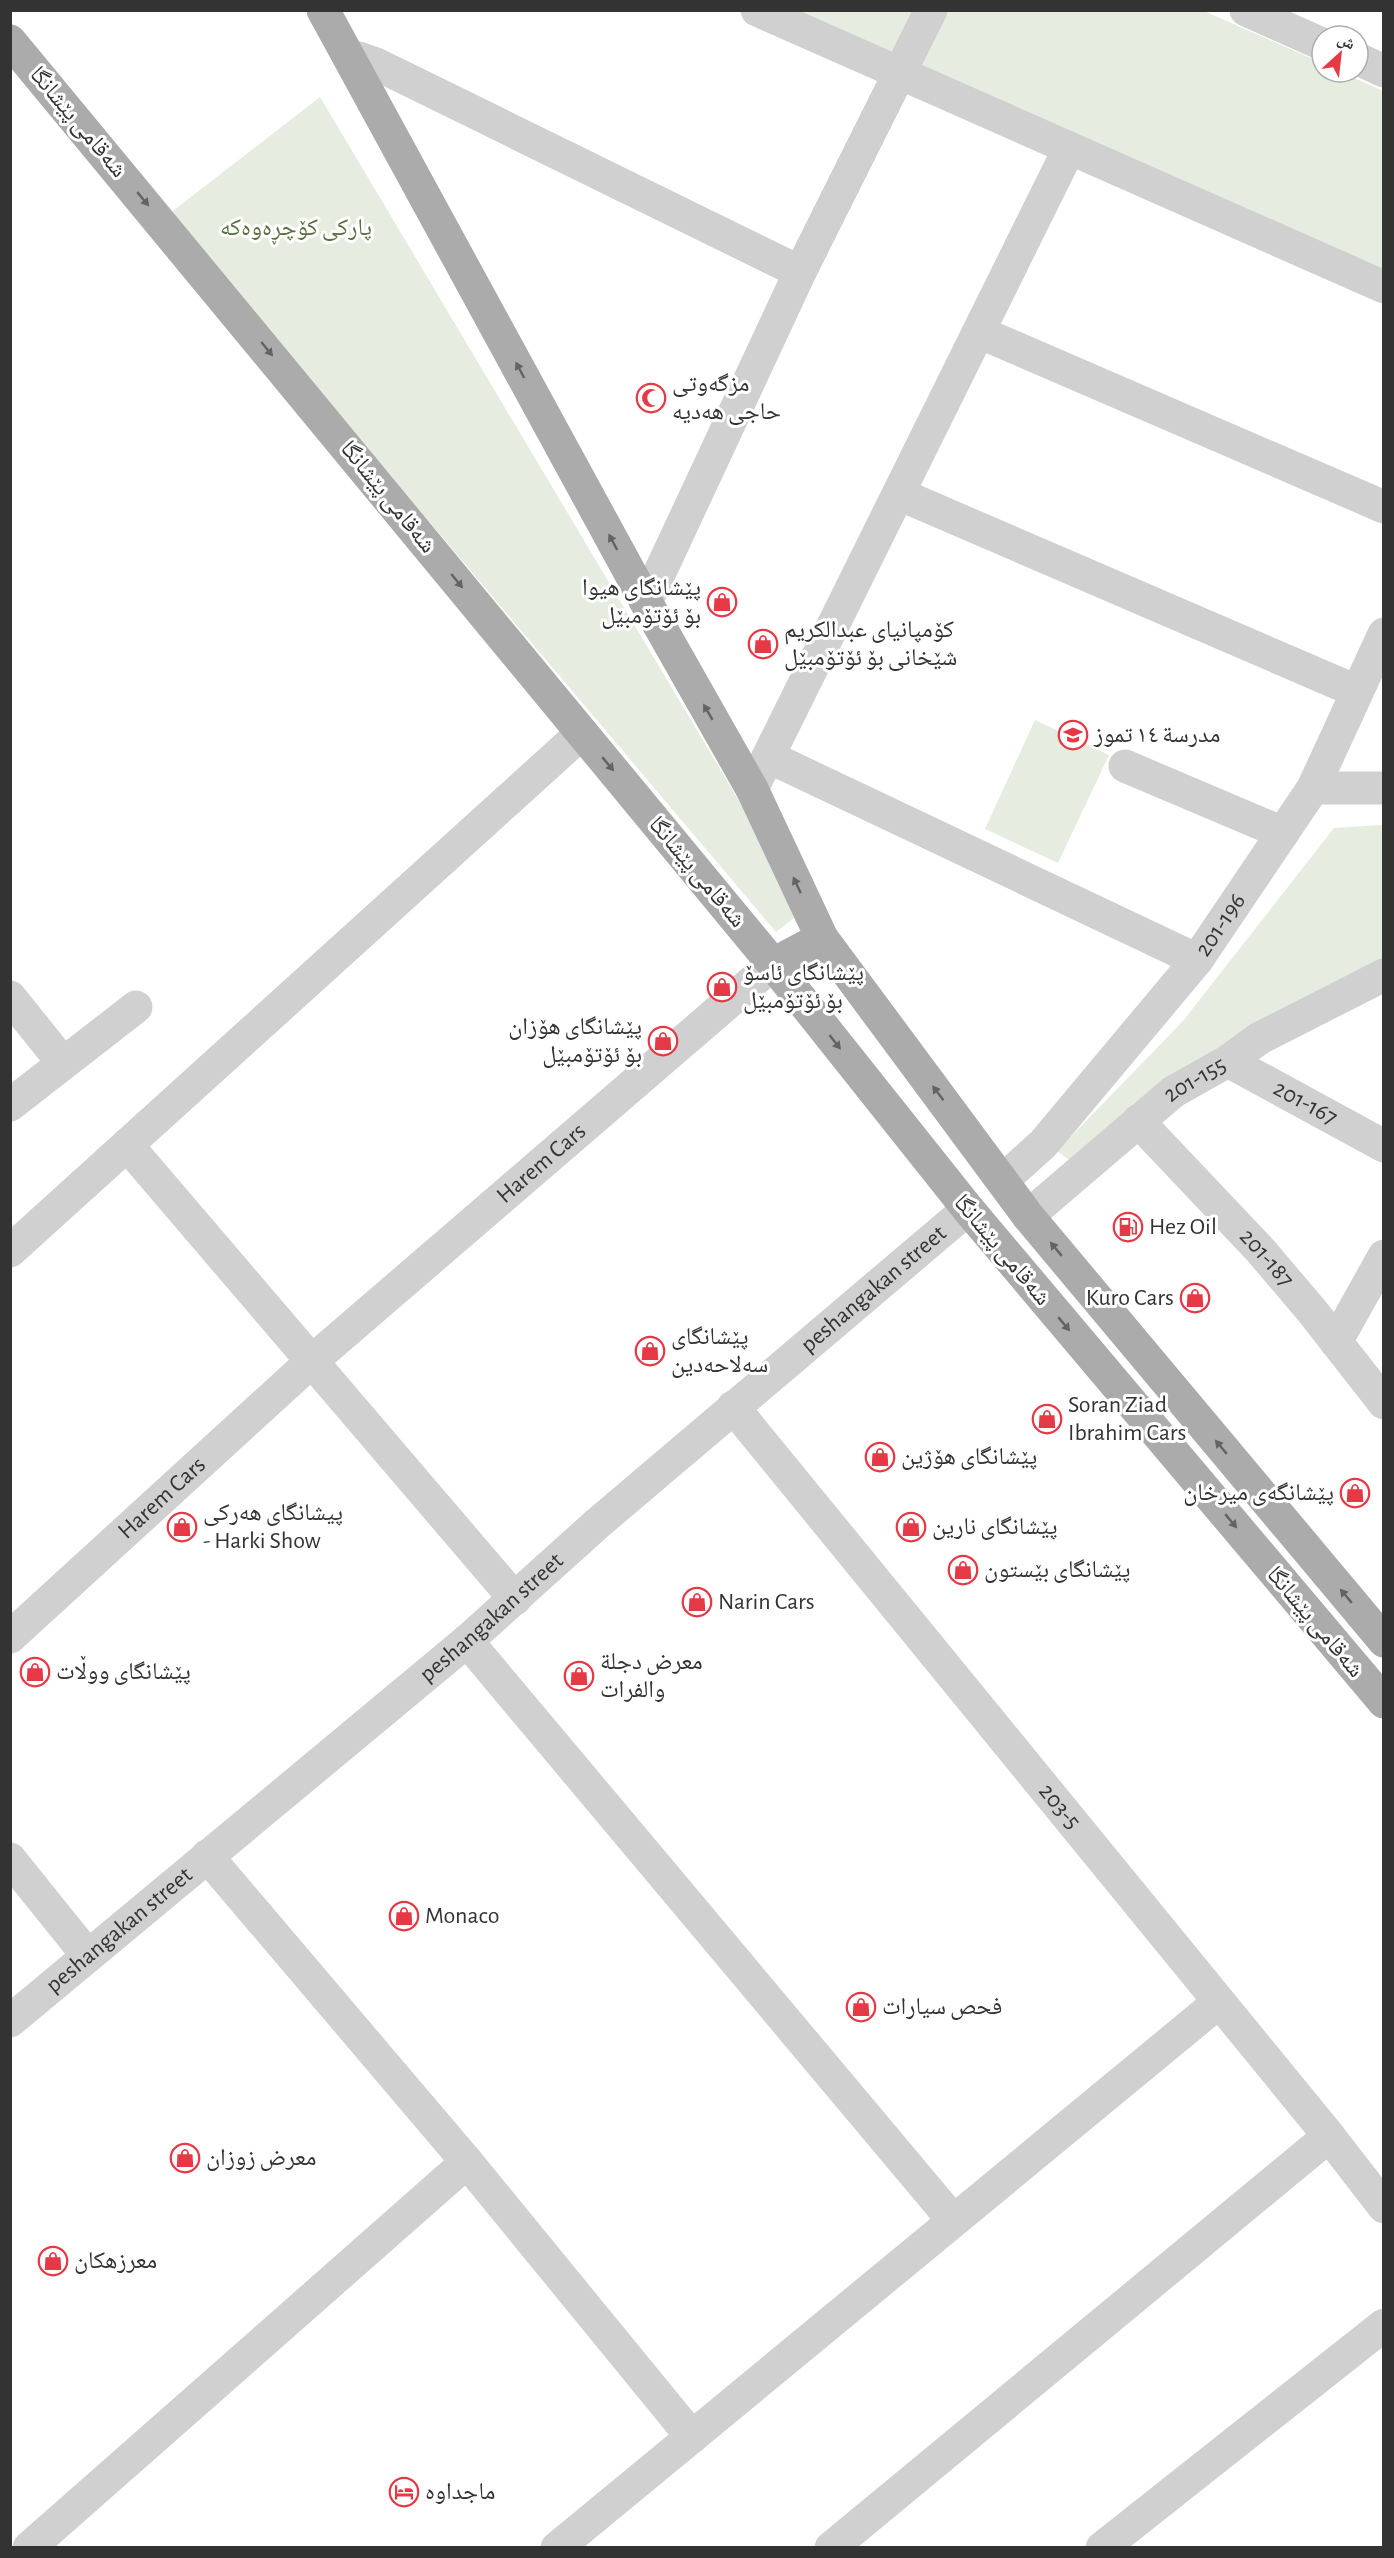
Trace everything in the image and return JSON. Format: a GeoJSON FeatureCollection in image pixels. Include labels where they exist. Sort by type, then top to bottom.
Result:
{"type":"FeatureCollection","features":[{"type":"Feature","properties":{"kind":"main road","name":"شەقامی پێشانگا"},"geometry":{"type":"LineString","coordinates":[[323,10],[646,602],[753,789],[822,938],[1028,1216],[1383,1641]]}},
{"type":"Feature","properties":{"kind":"main road","name":"شەقامی پێشانگا"},"geometry":{"type":"LineString","coordinates":[[10,41],[772,964],[968,1209],[1383,1702]]}},
{"type":"Feature","properties":{"kind":"main road"},"geometry":{"type":"LineString","coordinates":[[772,964],[822,938]]}},
{"type":"Feature","properties":{"kind":"street"},"geometry":{"type":"LineString","coordinates":[[757,10],[1383,287]]}},
{"type":"Feature","properties":{"kind":"street"},"geometry":{"type":"LineString","coordinates":[[646,602],[800,272],[931,10]]}},
{"type":"Feature","properties":{"kind":"street"},"geometry":{"type":"LineString","coordinates":[[1246,10],[1310,39]]}},
{"type":"Feature","properties":{"kind":"street"},"geometry":{"type":"LineString","coordinates":[[351,58],[360,58],[376,64],[800,272]]}},
{"type":"Feature","properties":{"kind":"street"},"geometry":{"type":"LineString","coordinates":[[753,789],[1069,148]]}},
{"type":"Feature","properties":{"kind":"street"},"geometry":{"type":"LineString","coordinates":[[979,332],[1383,507]]}},
{"type":"Feature","properties":{"kind":"street"},"geometry":{"type":"LineString","coordinates":[[899,494],[1356,691]]}},
{"type":"Feature","properties":{"kind":"street","name":"201-196"},"geometry":{"type":"LineString","coordinates":[[1003,1180],[1043,1144],[1197,960],[1313,788],[1383,634]]}},
{"type":"Feature","properties":{"kind":"street"},"geometry":{"type":"LineString","coordinates":[[10,1251],[582,733]]}},
{"type":"Feature","properties":{"kind":"street"},"geometry":{"type":"LineString","coordinates":[[769,757],[1197,960]]}},
{"type":"Feature","properties":{"kind":"street"},"geometry":{"type":"LineString","coordinates":[[1125,766],[1283,833]]}},
{"type":"Feature","properties":{"kind":"street"},"geometry":{"type":"LineString","coordinates":[[1313,788],[1383,788]]}},
{"type":"Feature","properties":{"kind":"street","name":"Harem Cars"},"geometry":{"type":"LineString","coordinates":[[10,1637],[312,1361],[772,964]]}},
{"type":"Feature","properties":{"kind":"street","name":"201-155"},"geometry":{"type":"LineString","coordinates":[[1028,1216],[1173,1092],[1228,1061],[1260,1038],[1383,975]]}},
{"type":"Feature","properties":{"kind":"street"},"geometry":{"type":"LineString","coordinates":[[10,997],[63,1063]]}},
{"type":"Feature","properties":{"kind":"street"},"geometry":{"type":"LineString","coordinates":[[10,1105],[136,1007]]}},
{"type":"Feature","properties":{"kind":"street","name":"201-167"},"geometry":{"type":"LineString","coordinates":[[1228,1061],[1383,1146]]}},
{"type":"Feature","properties":{"kind":"street","name":"201-187"},"geometry":{"type":"LineString","coordinates":[[1138,1121],[1261,1251],[1383,1403]]}},
{"type":"Feature","properties":{"kind":"street"},"geometry":{"type":"LineString","coordinates":[[1043,1144],[1072,1179]]}},
{"type":"Feature","properties":{"kind":"street"},"geometry":{"type":"LineString","coordinates":[[127,1146],[515,1599]]}},
{"type":"Feature","properties":{"kind":"street","name":"peshangakan street"},"geometry":{"type":"LineString","coordinates":[[10,2021],[467,1641],[597,1523],[968,1209]]}},
{"type":"Feature","properties":{"kind":"street"},"geometry":{"type":"LineString","coordinates":[[1336,1342],[1383,1256]]}},
{"type":"Feature","properties":{"kind":"street","name":"203-5"},"geometry":{"type":"LineString","coordinates":[[733,1407],[1329,2136],[1383,2207]]}},
{"type":"Feature","properties":{"kind":"street"},"geometry":{"type":"LineString","coordinates":[[467,1641],[952,2220]]}},
{"type":"Feature","properties":{"kind":"street"},"geometry":{"type":"LineString","coordinates":[[207,1856],[467,2162],[692,2438]]}},
{"type":"Feature","properties":{"kind":"street"},"geometry":{"type":"LineString","coordinates":[[10,1859],[88,1956]]}},
{"type":"Feature","properties":{"kind":"street"},"geometry":{"type":"LineString","coordinates":[[556,2547],[692,2438],[952,2220],[1219,2002]]}},
{"type":"Feature","properties":{"kind":"street"},"geometry":{"type":"LineString","coordinates":[[831,2547],[1329,2136]]}},
{"type":"Feature","properties":{"kind":"street"},"geometry":{"type":"LineString","coordinates":[[29,2547],[467,2162]]}},
{"type":"Feature","properties":{"kind":"street"},"geometry":{"type":"LineString","coordinates":[[1102,2547],[1383,2325]]}},
{"type":"Feature","properties":{"kind":"green space"},"geometry":{"type":"Polygon","coordinates":[[[794,11],[1204,11],[1310,58],[1310,84],[1368,84],[1383,91],[1383,270],[794,11]]]}},
{"type":"Feature","properties":{"kind":"green space","name":"پارکی کۆچڕەوەکە"},"geometry":{"type":"Polygon","coordinates":[[[320,97],[804,910],[776,932],[169,214],[320,97]]]}},
{"type":"Feature","properties":{"kind":"green space"},"geometry":{"type":"Polygon","coordinates":[[[1035,720],[1109,755],[1058,863],[985,829],[1035,720]]]}},
{"type":"Feature","properties":{"kind":"green space"},"geometry":{"type":"Polygon","coordinates":[[[1383,825],[1383,962],[1076,1165],[1057,1151],[1183,1021],[1334,828],[1383,825]]]}},
{"type":"Feature","properties":{"kind":"place","name":"مزگەوتی حاجی هەدیە"},"geometry":{"type":"Point","coordinates":[651,398]}},
{"type":"Feature","properties":{"kind":"place","name":"پێشانگای هیوا بۆ ئۆتۆمبێل"},"geometry":{"type":"Point","coordinates":[722,602]}},
{"type":"Feature","properties":{"kind":"place","name":"کۆمپانیای عبدالكريم شێخانی بۆ ئۆتۆمبێل"},"geometry":{"type":"Point","coordinates":[763,644]}},
{"type":"Feature","properties":{"kind":"place","name":"مدرسة ١٤ تموز"},"geometry":{"type":"Point","coordinates":[1073,735]}},
{"type":"Feature","properties":{"kind":"place","name":"پێشانگای ئاسۆ بۆ ئۆتۆمبێل"},"geometry":{"type":"Point","coordinates":[722,987]}},
{"type":"Feature","properties":{"kind":"place","name":"پێشانگای هۆزان بۆ ئۆتۆمبێل"},"geometry":{"type":"Point","coordinates":[663,1041]}},
{"type":"Feature","properties":{"kind":"place","name":"Hez Oil"},"geometry":{"type":"Point","coordinates":[1128,1227]}},
{"type":"Feature","properties":{"kind":"place","name":"Kuro Cars"},"geometry":{"type":"Point","coordinates":[1195,1298]}},
{"type":"Feature","properties":{"kind":"place","name":"پێشانگای سەلاحەدین"},"geometry":{"type":"Point","coordinates":[650,1351]}},
{"type":"Feature","properties":{"kind":"place","name":"Soran Ziad Ibrahim Cars"},"geometry":{"type":"Point","coordinates":[1047,1419]}},
{"type":"Feature","properties":{"kind":"place","name":"پێشانگای هۆژین"},"geometry":{"type":"Point","coordinates":[880,1457]}},
{"type":"Feature","properties":{"kind":"place","name":"پێشانگەی میرخان"},"geometry":{"type":"Point","coordinates":[1355,1493]}},
{"type":"Feature","properties":{"kind":"place","name":"پیشانگای هەرکی - Harki Show"},"geometry":{"type":"Point","coordinates":[182,1527]}},
{"type":"Feature","properties":{"kind":"place","name":"پێشانگای نارین"},"geometry":{"type":"Point","coordinates":[911,1527]}},
{"type":"Feature","properties":{"kind":"place","name":"پێشانگای بێستون"},"geometry":{"type":"Point","coordinates":[963,1570]}},
{"type":"Feature","properties":{"kind":"place","name":"Narin Cars"},"geometry":{"type":"Point","coordinates":[697,1602]}},
{"type":"Feature","properties":{"kind":"place","name":"پێشانگای ووڵات"},"geometry":{"type":"Point","coordinates":[35,1672]}},
{"type":"Feature","properties":{"kind":"place","name":"معرض دجلة والفرات"},"geometry":{"type":"Point","coordinates":[579,1676]}},
{"type":"Feature","properties":{"kind":"place","name":"Monaco"},"geometry":{"type":"Point","coordinates":[404,1916]}},
{"type":"Feature","properties":{"kind":"place","name":"فحص سيارات"},"geometry":{"type":"Point","coordinates":[861,2007]}},
{"type":"Feature","properties":{"kind":"place","name":"معرض زوزان"},"geometry":{"type":"Point","coordinates":[185,2158]}},
{"type":"Feature","properties":{"kind":"place","name":"معرزهكان"},"geometry":{"type":"Point","coordinates":[53,2261]}},
{"type":"Feature","properties":{"kind":"place","name":"ماجداوە"},"geometry":{"type":"Point","coordinates":[404,2492]}}]}
